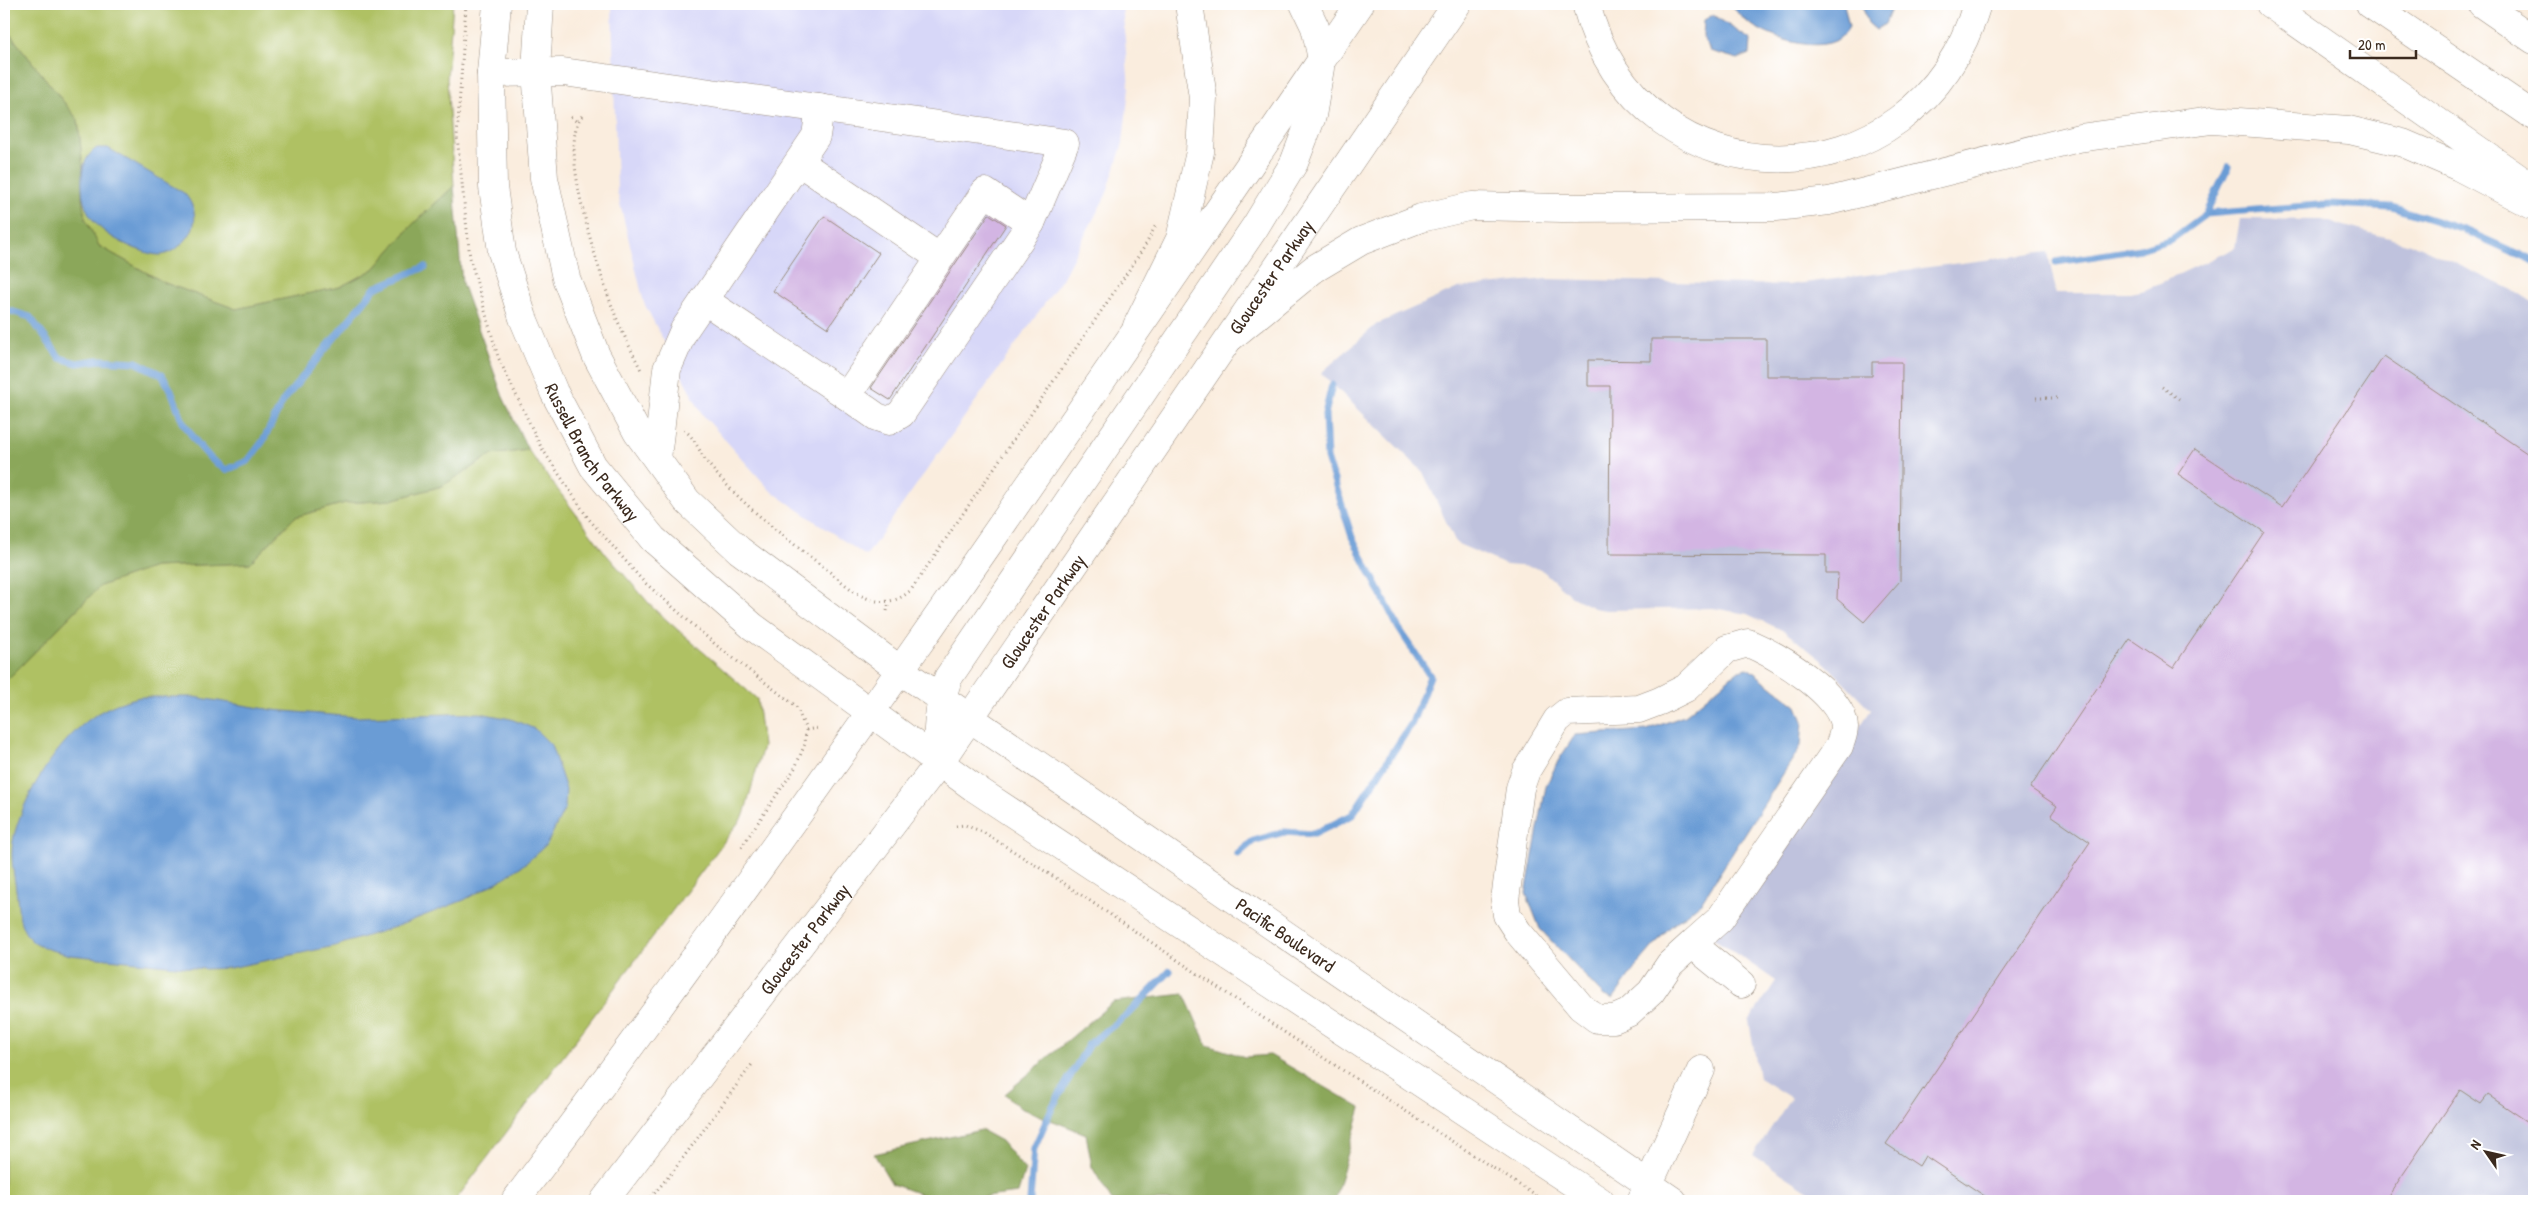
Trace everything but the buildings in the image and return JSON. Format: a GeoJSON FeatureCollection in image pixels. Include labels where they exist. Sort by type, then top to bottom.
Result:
{"type":"FeatureCollection","features":[{"type":"Feature","properties":{"kind":"main road","name":"Russell Branch Parkway"},"geometry":{"type":"LineString","coordinates":[[496,4],[492,73],[492,187],[502,252],[523,318],[554,392],[593,466],[653,539],[752,626],[939,763]]}},
{"type":"Feature","properties":{"kind":"main road"},"geometry":{"type":"LineString","coordinates":[[540,4],[536,71],[544,178],[566,278],[596,355],[637,432],[687,501],[740,550],[900,670]]}},
{"type":"Feature","properties":{"kind":"main road"},"geometry":{"type":"LineString","coordinates":[[1137,326],[1180,238],[1200,152],[1204,98],[1188,4]]}},
{"type":"Feature","properties":{"kind":"main road"},"geometry":{"type":"LineString","coordinates":[[1304,4],[1315,27],[1322,59],[1312,116],[1294,163],[1255,227],[1196,316],[970,643],[948,678],[938,713],[936,738],[939,763],[1600,1201]]}},
{"type":"Feature","properties":{"kind":"main road"},"geometry":{"type":"LineString","coordinates":[[515,1201],[656,1014],[900,670],[1360,4]]}},
{"type":"Feature","properties":{"kind":"main road","name":"Gloucester Parkway"},"geometry":{"type":"LineString","coordinates":[[604,1201],[726,1038],[939,763],[1231,338],[1457,4]]}},
{"type":"Feature","properties":{"kind":"main road"},"geometry":{"type":"LineString","coordinates":[[1586,4],[1592,27],[1608,62],[1632,93],[1658,118],[1695,140],[1731,152],[1768,159],[1805,158],[1851,147],[1890,127],[1924,99],[1952,64],[1970,29],[1977,4]]}},
{"type":"Feature","properties":{"kind":"main road"},"geometry":{"type":"LineString","coordinates":[[2270,4],[2534,189]]}},
{"type":"Feature","properties":{"kind":"main road"},"geometry":{"type":"LineString","coordinates":[[2370,4],[2534,116]]}},
{"type":"Feature","properties":{"kind":"main road"},"geometry":{"type":"LineString","coordinates":[[2482,4],[2534,40]]}},
{"type":"Feature","properties":{"kind":"main road"},"geometry":{"type":"LineString","coordinates":[[492,73],[563,72],[1065,143],[1030,223],[901,414],[889,421],[877,417],[704,300]]}},
{"type":"Feature","properties":{"kind":"main road"},"geometry":{"type":"LineString","coordinates":[[657,459],[667,370],[684,330],[816,136],[820,108]]}},
{"type":"Feature","properties":{"kind":"main road"},"geometry":{"type":"LineString","coordinates":[[1231,338],[1314,269],[1361,241],[1421,218],[1472,206],[1562,208],[1776,207],[1829,201],[2079,138],[2212,120],[2348,130],[2403,144],[2459,167],[2534,206]]}},
{"type":"Feature","properties":{"kind":"main road"},"geometry":{"type":"LineString","coordinates":[[799,162],[940,258]]}},
{"type":"Feature","properties":{"kind":"main road"},"geometry":{"type":"LineString","coordinates":[[847,396],[985,192],[1030,223]]}},
{"type":"Feature","properties":{"kind":"main road"},"geometry":{"type":"LineString","coordinates":[[1748,643],[1794,668],[1834,702],[1840,712],[1844,728],[1839,746],[1720,919],[1692,944],[1670,964],[1651,992],[1628,1013],[1614,1020],[1597,1018],[1581,1007],[1518,932],[1507,915],[1505,900],[1520,788],[1526,771],[1557,720],[1567,712],[1639,709],[1660,701],[1686,688],[1727,649],[1748,643]]}},
{"type":"Feature","properties":{"kind":"main road","name":"Pacific Boulevard"},"geometry":{"type":"LineString","coordinates":[[900,670],[942,697],[1645,1193],[1673,1201]]}},
{"type":"Feature","properties":{"kind":"main road"},"geometry":{"type":"LineString","coordinates":[[1692,944],[1740,984]]}},
{"type":"Feature","properties":{"kind":"main road"},"geometry":{"type":"LineString","coordinates":[[1645,1193],[1701,1070]]}},
{"type":"Feature","properties":{"kind":"path"},"geometry":{"type":"LineString","coordinates":[[582,116],[577,122],[573,137],[574,155],[586,226],[614,313],[644,377]]}},
{"type":"Feature","properties":{"kind":"path"},"geometry":{"type":"LineString","coordinates":[[572,117],[577,122]]}},
{"type":"Feature","properties":{"kind":"path"},"geometry":{"type":"LineString","coordinates":[[681,428],[691,435],[699,452],[710,467],[741,500],[770,526],[862,596],[874,601],[889,602],[902,597],[911,590],[1141,252],[1159,218]]}},
{"type":"Feature","properties":{"kind":"path"},"geometry":{"type":"LineString","coordinates":[[2162,387],[2179,399]]}},
{"type":"Feature","properties":{"kind":"path"},"geometry":{"type":"LineString","coordinates":[[2036,398],[2057,398]]}},
{"type":"Feature","properties":{"kind":"path"},"geometry":{"type":"LineString","coordinates":[[887,611],[889,602]]}},
{"type":"Feature","properties":{"kind":"path"},"geometry":{"type":"LineString","coordinates":[[806,730],[818,728]]}},
{"type":"Feature","properties":{"kind":"path"},"geometry":{"type":"LineString","coordinates":[[956,826],[965,825],[983,832],[1059,880],[1286,1034],[1544,1201]]}},
{"type":"Feature","properties":{"kind":"path"},"geometry":{"type":"LineString","coordinates":[[648,1201],[674,1170],[753,1063]]}},
{"type":"Feature","properties":{"kind":"shaded area"},"geometry":{"type":"Polygon","coordinates":[[[1122,4],[1129,88],[1123,143],[1106,195],[1062,279],[866,556],[771,491],[702,414],[644,303],[617,191],[612,5],[1122,4]]]}},
{"type":"Feature","properties":{"kind":"shaded area"},"geometry":{"type":"Polygon","coordinates":[[[2240,219],[2322,220],[2418,246],[2517,292],[2534,303],[2534,1201],[1824,1201],[1753,1155],[1791,1098],[1759,1078],[1749,1021],[1776,981],[1713,938],[1784,839],[1871,710],[1825,663],[1796,640],[1784,631],[1747,614],[1713,608],[1606,610],[1594,608],[1572,597],[1543,571],[1533,567],[1506,565],[1456,543],[1423,472],[1321,373],[1377,324],[1458,288],[1546,279],[1788,285],[2048,252],[2056,293],[2130,293],[2145,290],[2235,248],[2240,219]]]}},
{"type":"Feature","properties":{"kind":"green space"},"geometry":{"type":"Polygon","coordinates":[[[4,4],[453,4],[447,79],[454,186],[413,224],[374,269],[340,287],[236,309],[165,283],[99,246],[85,218],[82,198],[83,169],[78,120],[9,33],[4,30],[4,4]]]}},
{"type":"Feature","properties":{"kind":"green space"},"geometry":{"type":"Polygon","coordinates":[[[4,30],[9,33],[78,120],[83,169],[82,198],[85,218],[99,246],[165,283],[236,309],[340,287],[374,269],[413,224],[454,186],[462,283],[503,397],[528,450],[491,455],[442,486],[391,500],[345,503],[295,517],[250,563],[154,567],[100,586],[4,683],[4,30]]]}},
{"type":"Feature","properties":{"kind":"green space"},"geometry":{"type":"Polygon","coordinates":[[[528,450],[606,554],[654,609],[757,699],[763,746],[744,815],[455,1201],[4,1201],[4,683],[100,586],[154,567],[250,563],[295,517],[345,503],[391,500],[442,486],[491,455],[528,450]]]}},
{"type":"Feature","properties":{"kind":"green space"},"geometry":{"type":"Polygon","coordinates":[[[1184,994],[1207,1045],[1245,1057],[1270,1055],[1361,1108],[1334,1201],[1112,1201],[1092,1167],[1086,1134],[1020,1108],[1005,1094],[1113,1002],[1184,994]]]}},
{"type":"Feature","properties":{"kind":"green space"},"geometry":{"type":"Polygon","coordinates":[[[981,1130],[1001,1141],[1025,1170],[1018,1193],[971,1199],[928,1197],[892,1184],[874,1154],[981,1130]]]}},
{"type":"Feature","properties":{"kind":"water"},"geometry":{"type":"Polygon","coordinates":[[[1732,4],[1844,4],[1849,27],[1835,41],[1823,44],[1793,42],[1777,38],[1749,23],[1738,14],[1732,4]]]}},
{"type":"Feature","properties":{"kind":"water"},"geometry":{"type":"Polygon","coordinates":[[[1862,4],[1893,4],[1885,24],[1876,30],[1868,23],[1862,4]]]}},
{"type":"Feature","properties":{"kind":"water"},"geometry":{"type":"Polygon","coordinates":[[[1713,15],[1751,40],[1750,54],[1738,59],[1710,51],[1703,37],[1704,20],[1713,15]]]}},
{"type":"Feature","properties":{"kind":"water"},"geometry":{"type":"Polygon","coordinates":[[[97,148],[108,148],[184,193],[195,215],[192,229],[184,242],[169,253],[162,255],[153,254],[124,244],[98,226],[87,209],[83,199],[82,188],[84,166],[89,156],[97,148]]]}},
{"type":"Feature","properties":{"kind":"water"},"geometry":{"type":"Polygon","coordinates":[[[1748,668],[1797,706],[1803,721],[1801,746],[1702,901],[1668,929],[1639,963],[1613,999],[1604,996],[1540,929],[1526,893],[1546,786],[1558,761],[1575,735],[1646,730],[1684,716],[1739,670],[1748,668]]]}},
{"type":"Feature","properties":{"kind":"water"},"geometry":{"type":"Polygon","coordinates":[[[140,697],[194,697],[273,710],[356,717],[480,713],[511,719],[535,729],[551,745],[566,789],[565,808],[547,844],[526,863],[501,880],[464,900],[395,927],[335,946],[230,968],[205,969],[70,955],[44,948],[34,943],[26,934],[18,910],[12,854],[17,824],[43,771],[67,740],[81,726],[105,709],[140,697]]]}},
{"type":"Feature","properties":{"kind":"waterway"},"geometry":{"type":"LineString","coordinates":[[2056,262],[2140,249],[2172,239],[2206,214],[2228,167]]}},
{"type":"Feature","properties":{"kind":"waterway"},"geometry":{"type":"LineString","coordinates":[[2206,214],[2330,204],[2392,207],[2464,230],[2534,261]]}},
{"type":"Feature","properties":{"kind":"waterway"},"geometry":{"type":"LineString","coordinates":[[4,309],[30,317],[60,358],[77,363],[99,360],[136,362],[162,375],[171,390],[183,422],[197,443],[211,459],[226,470],[248,461],[263,441],[283,401],[375,288],[425,267]]}},
{"type":"Feature","properties":{"kind":"waterway"},"geometry":{"type":"LineString","coordinates":[[1238,854],[1253,841],[1284,832],[1314,834],[1352,815],[1412,723],[1430,676],[1398,627],[1352,537],[1327,458],[1325,414],[1332,385]]}},
{"type":"Feature","properties":{"kind":"waterway"},"geometry":{"type":"LineString","coordinates":[[1030,1201],[1034,1148],[1053,1106],[1089,1044],[1127,1015],[1170,971]]}}]}
